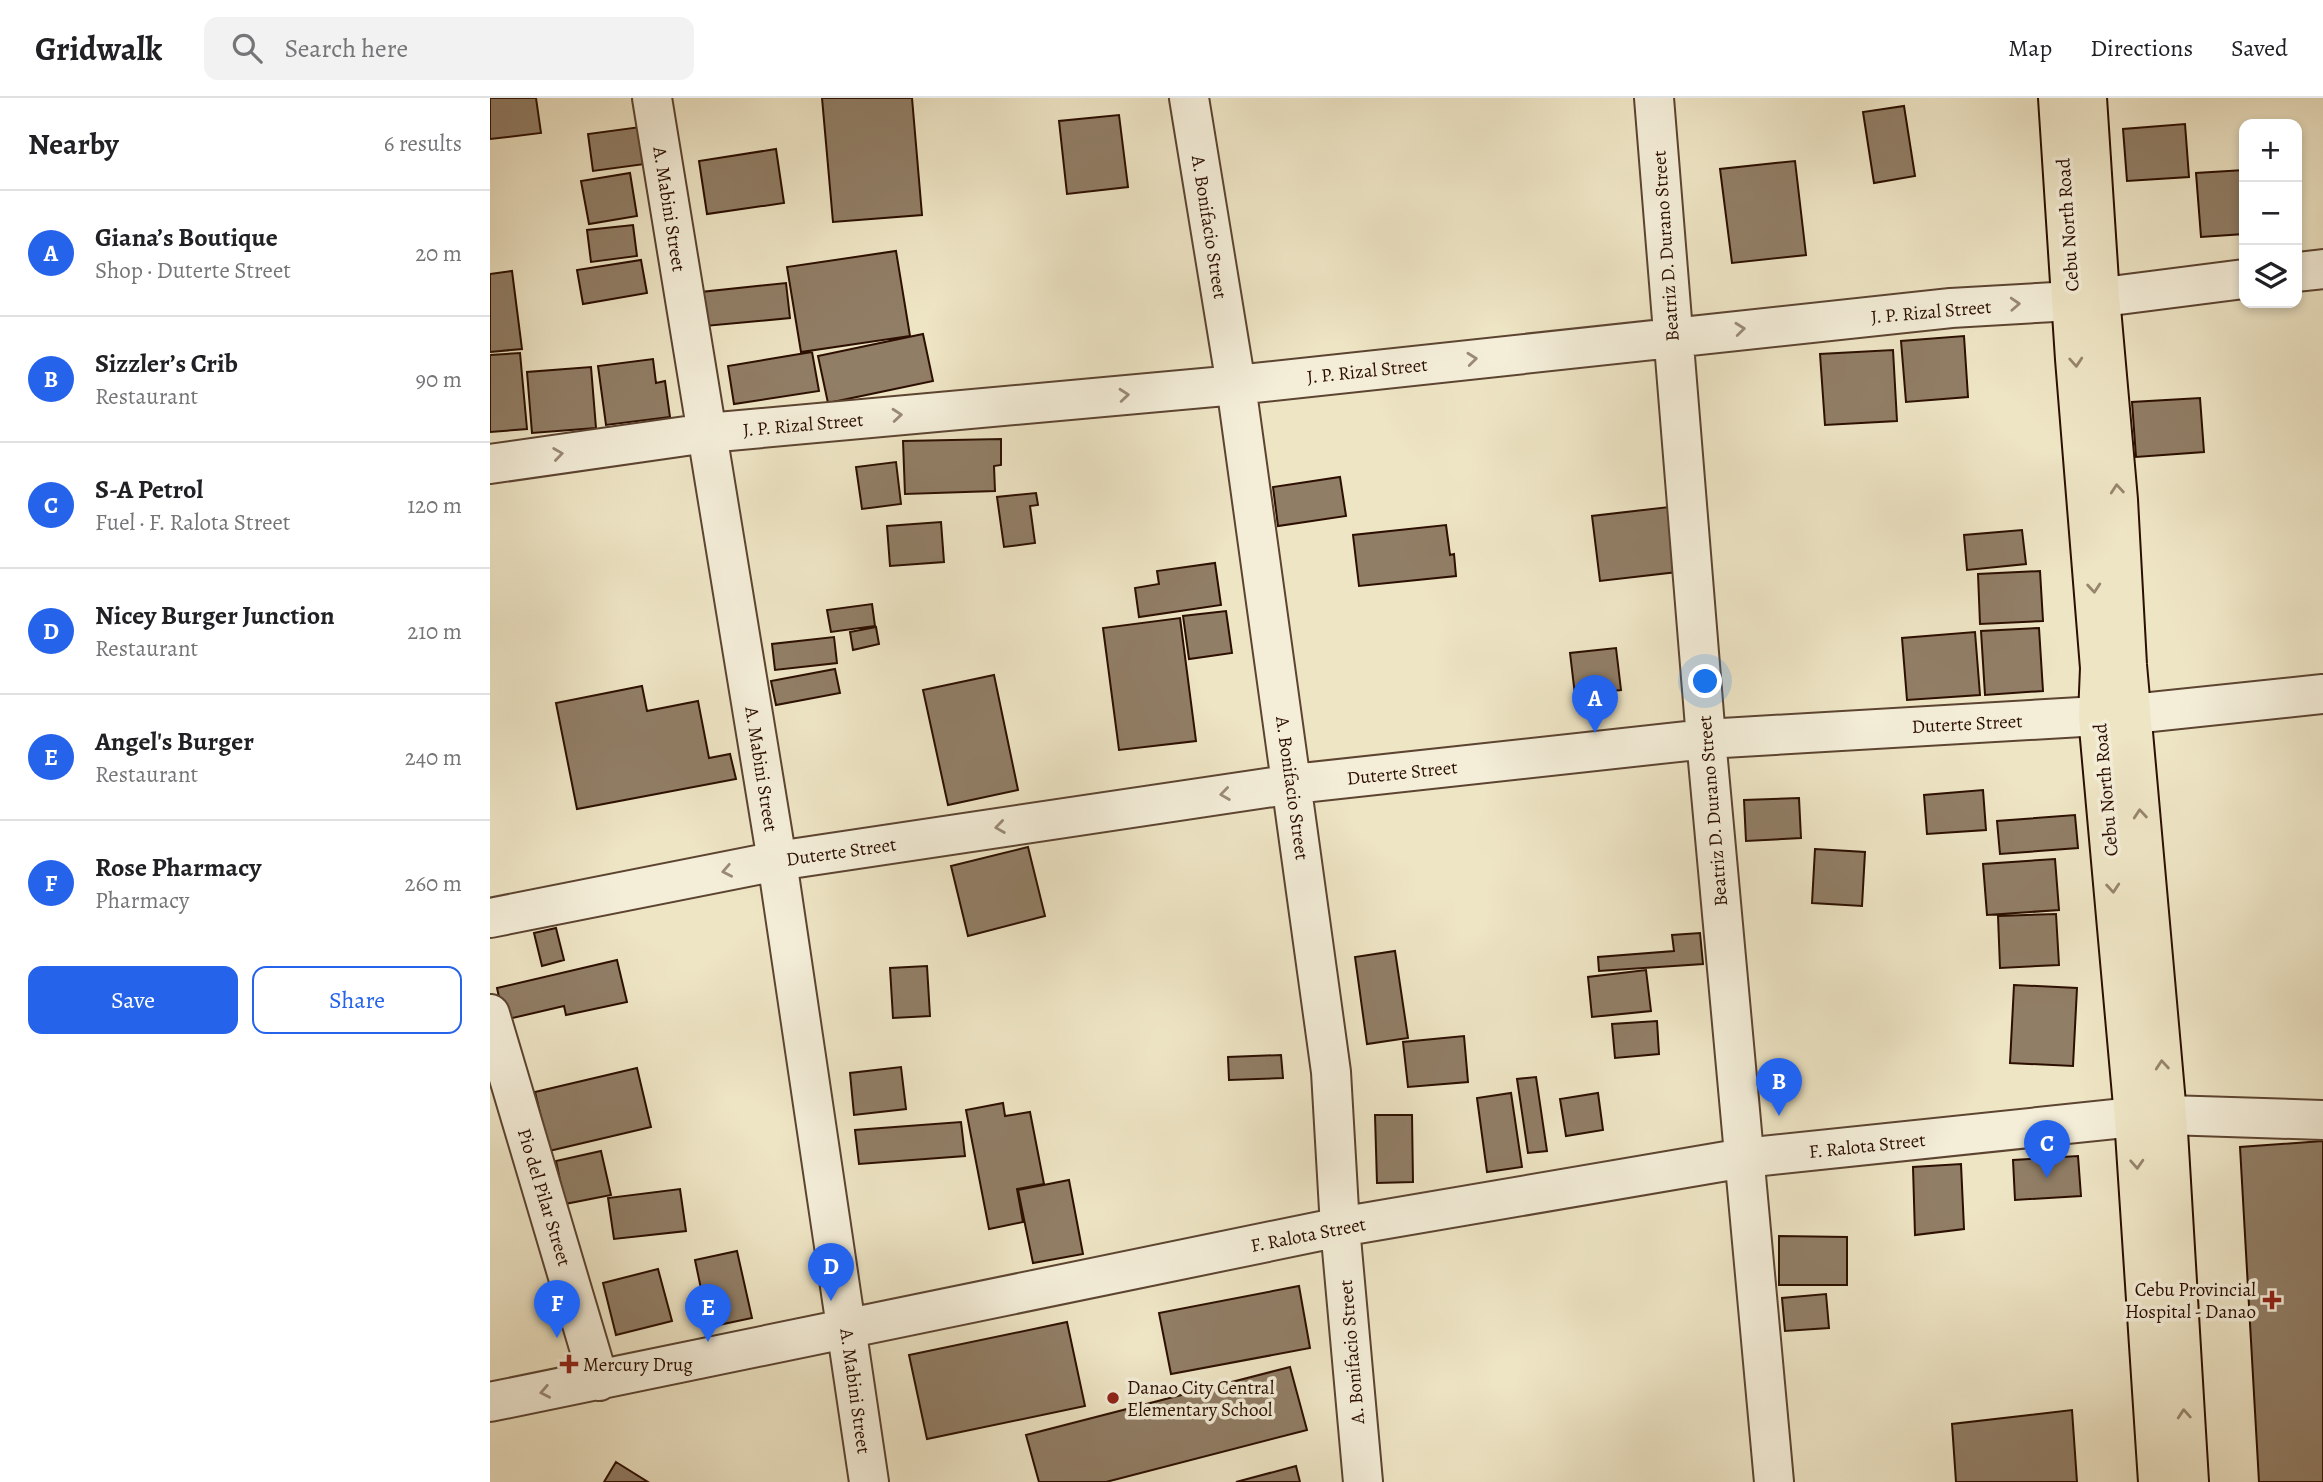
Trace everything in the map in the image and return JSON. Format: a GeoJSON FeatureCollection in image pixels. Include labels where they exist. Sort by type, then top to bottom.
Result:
{"type":"FeatureCollection","features":[{"type":"Feature","properties":{"kind":"highway","name":"Cebu North Road"},"geometry":{"type":"LineString","coordinates":[[2058,98],[2086,299]]}},
{"type":"Feature","properties":{"kind":"highway","name":"Cebu North Road"},"geometry":{"type":"LineString","coordinates":[[2087,98],[2086,299],[2100,667],[2115,715],[2150,1116],[2189,1482]]}},
{"type":"Feature","properties":{"kind":"highway","name":"Cebu North Road"},"geometry":{"type":"LineString","coordinates":[[2150,1116],[2158,1482]]}},
{"type":"Feature","properties":{"kind":"street","name":"A. Mabini Street"},"geometry":{"type":"LineString","coordinates":[[652,98],[777,861],[869,1482]]}},
{"type":"Feature","properties":{"kind":"street","name":"A. Bonifacio Street"},"geometry":{"type":"LineString","coordinates":[[1189,98],[1236,385],[1331,1072],[1340,1227],[1363,1482]]}},
{"type":"Feature","properties":{"kind":"street","name":"Beatriz D. Durano Street"},"geometry":{"type":"LineString","coordinates":[[1654,98],[1706,739],[1774,1482]]}},
{"type":"Feature","properties":{"kind":"street"},"geometry":{"type":"LineString","coordinates":[[2302,271],[2323,269]]}},
{"type":"Feature","properties":{"kind":"street","name":"J. P. Rizal Street"},"geometry":{"type":"LineString","coordinates":[[490,464],[707,433],[1236,385],[1672,336],[1951,308],[2086,299],[2239,280]]}},
{"type":"Feature","properties":{"kind":"street","name":"Duterte Street"},"geometry":{"type":"LineString","coordinates":[[490,918],[777,861],[1293,784],[1706,739],[2115,715],[2323,694]]}},
{"type":"Feature","properties":{"kind":"street","name":"Pio del Pilar Street"},"geometry":{"type":"LineString","coordinates":[[490,1014],[599,1381]]}},
{"type":"Feature","properties":{"kind":"street","name":"F. Ralota Street"},"geometry":{"type":"LineString","coordinates":[[490,1402],[1340,1227],[1744,1158],[2150,1116],[2323,1120]]}},
{"type":"Feature","properties":{"kind":"building"},"geometry":{"type":"Polygon","coordinates":[[[490,98],[536,98],[541,133],[490,139],[490,98]]]}},
{"type":"Feature","properties":{"kind":"building"},"geometry":{"type":"Polygon","coordinates":[[[822,98],[912,98],[922,215],[833,222],[822,98]]]}},
{"type":"Feature","properties":{"kind":"building"},"geometry":{"type":"Polygon","coordinates":[[[1904,106],[1915,176],[1874,183],[1863,112],[1904,106]]]}},
{"type":"Feature","properties":{"kind":"building"},"geometry":{"type":"Polygon","coordinates":[[[1119,115],[1128,187],[1067,194],[1059,121],[1119,115]]]}},
{"type":"Feature","properties":{"kind":"building"},"geometry":{"type":"Polygon","coordinates":[[[2185,124],[2189,177],[2127,181],[2123,129],[2185,124]]]}},
{"type":"Feature","properties":{"kind":"building"},"geometry":{"type":"Polygon","coordinates":[[[640,127],[645,164],[593,171],[588,134],[640,127]]]}},
{"type":"Feature","properties":{"kind":"building"},"geometry":{"type":"Polygon","coordinates":[[[776,149],[784,203],[707,214],[699,161],[776,149]]]}},
{"type":"Feature","properties":{"kind":"building"},"geometry":{"type":"Polygon","coordinates":[[[1795,161],[1806,255],[1732,263],[1720,169],[1795,161]]]}},
{"type":"Feature","properties":{"kind":"building"},"geometry":{"type":"Polygon","coordinates":[[[2239,170],[2239,234],[2201,237],[2196,173],[2239,170]]]}},
{"type":"Feature","properties":{"kind":"building"},"geometry":{"type":"Polygon","coordinates":[[[630,173],[637,216],[589,224],[581,181],[630,173]]]}},
{"type":"Feature","properties":{"kind":"building"},"geometry":{"type":"Polygon","coordinates":[[[633,225],[637,256],[591,262],[587,230],[633,225]]]}},
{"type":"Feature","properties":{"kind":"building"},"geometry":{"type":"Polygon","coordinates":[[[896,251],[910,336],[801,352],[787,267],[896,251]]]}},
{"type":"Feature","properties":{"kind":"building"},"geometry":{"type":"Polygon","coordinates":[[[641,260],[647,293],[583,304],[577,270],[641,260]]]}},
{"type":"Feature","properties":{"kind":"building"},"geometry":{"type":"Polygon","coordinates":[[[512,271],[522,349],[490,352],[490,274],[512,271]]]}},
{"type":"Feature","properties":{"kind":"building"},"geometry":{"type":"Polygon","coordinates":[[[786,283],[790,318],[705,326],[701,292],[786,283]]]}},
{"type":"Feature","properties":{"kind":"building"},"geometry":{"type":"Polygon","coordinates":[[[923,334],[933,381],[828,403],[818,356],[923,334]]]}},
{"type":"Feature","properties":{"kind":"building"},"geometry":{"type":"Polygon","coordinates":[[[1964,336],[1968,397],[1906,402],[1901,341],[1964,336]]]}},
{"type":"Feature","properties":{"kind":"building"},"geometry":{"type":"Polygon","coordinates":[[[1893,350],[1897,421],[1825,425],[1820,354],[1893,350]]]}},
{"type":"Feature","properties":{"kind":"building"},"geometry":{"type":"Polygon","coordinates":[[[812,352],[819,391],[734,404],[728,366],[812,352]]]}},
{"type":"Feature","properties":{"kind":"building"},"geometry":{"type":"Polygon","coordinates":[[[520,353],[527,429],[490,432],[490,355],[520,353]]]}},
{"type":"Feature","properties":{"kind":"building"},"geometry":{"type":"Polygon","coordinates":[[[653,359],[656,383],[665,381],[670,417],[606,425],[598,366],[653,359]]]}},
{"type":"Feature","properties":{"kind":"building"},"geometry":{"type":"Polygon","coordinates":[[[591,367],[596,428],[532,433],[527,372],[591,367]]]}},
{"type":"Feature","properties":{"kind":"building"},"geometry":{"type":"Polygon","coordinates":[[[2200,398],[2204,452],[2136,457],[2132,402],[2200,398]]]}},
{"type":"Feature","properties":{"kind":"building"},"geometry":{"type":"Polygon","coordinates":[[[1001,439],[1001,465],[994,466],[995,491],[905,494],[903,441],[1001,439]]]}},
{"type":"Feature","properties":{"kind":"building"},"geometry":{"type":"Polygon","coordinates":[[[896,462],[901,504],[862,509],[856,467],[896,462]]]}},
{"type":"Feature","properties":{"kind":"building"},"geometry":{"type":"Polygon","coordinates":[[[1340,477],[1346,516],[1278,526],[1273,487],[1340,477]]]}},
{"type":"Feature","properties":{"kind":"building"},"geometry":{"type":"Polygon","coordinates":[[[1036,493],[1038,505],[1030,506],[1035,543],[1004,547],[997,497],[1036,493]]]}},
{"type":"Feature","properties":{"kind":"building"},"geometry":{"type":"Polygon","coordinates":[[[1669,507],[1677,572],[1600,581],[1592,516],[1669,507]]]}},
{"type":"Feature","properties":{"kind":"building"},"geometry":{"type":"Polygon","coordinates":[[[941,522],[944,562],[890,566],[887,526],[941,522]]]}},
{"type":"Feature","properties":{"kind":"building"},"geometry":{"type":"Polygon","coordinates":[[[1446,525],[1450,555],[1454,554],[1456,576],[1359,586],[1353,535],[1446,525]]]}},
{"type":"Feature","properties":{"kind":"building"},"geometry":{"type":"Polygon","coordinates":[[[2022,530],[2026,564],[1967,570],[1964,535],[2022,530]]]}},
{"type":"Feature","properties":{"kind":"building"},"geometry":{"type":"Polygon","coordinates":[[[1215,563],[1221,605],[1139,617],[1135,588],[1159,584],[1157,571],[1215,563]]]}},
{"type":"Feature","properties":{"kind":"building"},"geometry":{"type":"Polygon","coordinates":[[[2040,571],[2043,621],[1980,624],[1978,574],[2040,571]]]}},
{"type":"Feature","properties":{"kind":"building"},"geometry":{"type":"Polygon","coordinates":[[[872,604],[875,626],[831,632],[827,610],[872,604]]]}},
{"type":"Feature","properties":{"kind":"building"},"geometry":{"type":"Polygon","coordinates":[[[1226,611],[1232,653],[1189,659],[1183,616],[1226,611]]]}},
{"type":"Feature","properties":{"kind":"building"},"geometry":{"type":"Polygon","coordinates":[[[1180,618],[1196,741],[1119,750],[1103,628],[1180,618]]]}},
{"type":"Feature","properties":{"kind":"building"},"geometry":{"type":"Polygon","coordinates":[[[876,627],[879,644],[853,650],[850,632],[876,627]]]}},
{"type":"Feature","properties":{"kind":"building"},"geometry":{"type":"Polygon","coordinates":[[[2039,628],[2043,691],[1985,695],[1981,631],[2039,628]]]}},
{"type":"Feature","properties":{"kind":"building"},"geometry":{"type":"Polygon","coordinates":[[[1975,632],[1980,695],[1907,700],[1902,638],[1975,632]]]}},
{"type":"Feature","properties":{"kind":"building"},"geometry":{"type":"Polygon","coordinates":[[[834,637],[837,663],[775,670],[772,644],[834,637]]]}},
{"type":"Feature","properties":{"kind":"building"},"geometry":{"type":"Polygon","coordinates":[[[1616,648],[1621,690],[1575,695],[1570,653],[1616,648]]]}},
{"type":"Feature","properties":{"kind":"building"},"geometry":{"type":"Polygon","coordinates":[[[835,669],[840,693],[776,705],[771,681],[835,669]]]}},
{"type":"Feature","properties":{"kind":"building"},"geometry":{"type":"Polygon","coordinates":[[[994,675],[1018,790],[948,805],[923,690],[994,675]]]}},
{"type":"Feature","properties":{"kind":"building"},"geometry":{"type":"Polygon","coordinates":[[[642,686],[647,711],[698,701],[709,758],[730,754],[736,779],[577,809],[556,703],[642,686]]]}},
{"type":"Feature","properties":{"kind":"building"},"geometry":{"type":"Polygon","coordinates":[[[1983,790],[1986,830],[1927,834],[1924,795],[1983,790]]]}},
{"type":"Feature","properties":{"kind":"building"},"geometry":{"type":"Polygon","coordinates":[[[1799,798],[1801,838],[1746,841],[1744,800],[1799,798]]]}},
{"type":"Feature","properties":{"kind":"building"},"geometry":{"type":"Polygon","coordinates":[[[2075,815],[2078,848],[2000,854],[1997,821],[2075,815]]]}},
{"type":"Feature","properties":{"kind":"building"},"geometry":{"type":"Polygon","coordinates":[[[1028,847],[1045,916],[968,936],[951,866],[1028,847]]]}},
{"type":"Feature","properties":{"kind":"building"},"geometry":{"type":"Polygon","coordinates":[[[1815,849],[1865,852],[1862,906],[1812,903],[1815,849]]]}},
{"type":"Feature","properties":{"kind":"building"},"geometry":{"type":"Polygon","coordinates":[[[2055,859],[2059,910],[1987,915],[1983,864],[2055,859]]]}},
{"type":"Feature","properties":{"kind":"building"},"geometry":{"type":"Polygon","coordinates":[[[2056,914],[2059,965],[2000,968],[1998,916],[2056,914]]]}},
{"type":"Feature","properties":{"kind":"building"},"geometry":{"type":"Polygon","coordinates":[[[556,928],[564,960],[542,966],[534,933],[556,928]]]}},
{"type":"Feature","properties":{"kind":"building"},"geometry":{"type":"Polygon","coordinates":[[[1700,933],[1703,964],[1599,971],[1598,957],[1674,951],[1672,935],[1700,933]]]}},
{"type":"Feature","properties":{"kind":"building"},"geometry":{"type":"Polygon","coordinates":[[[1395,951],[1408,1038],[1367,1044],[1355,957],[1395,951]]]}},
{"type":"Feature","properties":{"kind":"building"},"geometry":{"type":"Polygon","coordinates":[[[617,960],[627,1002],[566,1015],[564,1006],[504,1020],[497,988],[617,960]]]}},
{"type":"Feature","properties":{"kind":"building"},"geometry":{"type":"Polygon","coordinates":[[[927,966],[930,1016],[893,1018],[890,968],[927,966]]]}},
{"type":"Feature","properties":{"kind":"building"},"geometry":{"type":"Polygon","coordinates":[[[1646,970],[1651,1011],[1592,1017],[1588,977],[1646,970]]]}},
{"type":"Feature","properties":{"kind":"building"},"geometry":{"type":"Polygon","coordinates":[[[2014,985],[2077,988],[2073,1066],[2010,1063],[2014,985]]]}},
{"type":"Feature","properties":{"kind":"building"},"geometry":{"type":"Polygon","coordinates":[[[1657,1021],[1659,1054],[1615,1058],[1612,1024],[1657,1021]]]}},
{"type":"Feature","properties":{"kind":"building"},"geometry":{"type":"Polygon","coordinates":[[[1464,1036],[1468,1082],[1408,1087],[1403,1042],[1464,1036]]]}},
{"type":"Feature","properties":{"kind":"building"},"geometry":{"type":"Polygon","coordinates":[[[1281,1055],[1283,1078],[1229,1080],[1228,1057],[1281,1055]]]}},
{"type":"Feature","properties":{"kind":"building"},"geometry":{"type":"Polygon","coordinates":[[[901,1067],[906,1109],[854,1115],[850,1073],[901,1067]]]}},
{"type":"Feature","properties":{"kind":"building"},"geometry":{"type":"Polygon","coordinates":[[[637,1068],[651,1127],[549,1151],[535,1092],[637,1068]]]}},
{"type":"Feature","properties":{"kind":"building"},"geometry":{"type":"Polygon","coordinates":[[[1536,1077],[1547,1151],[1528,1153],[1517,1079],[1536,1077]]]}},
{"type":"Feature","properties":{"kind":"building"},"geometry":{"type":"Polygon","coordinates":[[[1511,1093],[1522,1167],[1487,1172],[1477,1098],[1511,1093]]]}},
{"type":"Feature","properties":{"kind":"building"},"geometry":{"type":"Polygon","coordinates":[[[1598,1093],[1603,1130],[1566,1136],[1560,1099],[1598,1093]]]}},
{"type":"Feature","properties":{"kind":"building"},"geometry":{"type":"Polygon","coordinates":[[[1003,1103],[1005,1116],[1030,1112],[1044,1184],[1017,1189],[1023,1222],[989,1229],[966,1110],[1003,1103]]]}},
{"type":"Feature","properties":{"kind":"building"},"geometry":{"type":"Polygon","coordinates":[[[1375,1115],[1412,1115],[1413,1182],[1377,1183],[1375,1115]]]}},
{"type":"Feature","properties":{"kind":"building"},"geometry":{"type":"Polygon","coordinates":[[[961,1122],[965,1156],[859,1164],[855,1130],[961,1122]]]}},
{"type":"Feature","properties":{"kind":"building","name":"Cebu Provincial Hospital - Danao"},"geometry":{"type":"Polygon","coordinates":[[[2323,1141],[2323,1482],[2259,1482],[2240,1147],[2323,1141]]]}},
{"type":"Feature","properties":{"kind":"building"},"geometry":{"type":"Polygon","coordinates":[[[601,1151],[611,1195],[565,1204],[556,1161],[601,1151]]]}},
{"type":"Feature","properties":{"kind":"building"},"geometry":{"type":"Polygon","coordinates":[[[2078,1156],[2081,1196],[2015,1200],[2013,1160],[2078,1156]]]}},
{"type":"Feature","properties":{"kind":"building"},"geometry":{"type":"Polygon","coordinates":[[[1961,1164],[1964,1229],[1915,1235],[1913,1167],[1961,1164]]]}},
{"type":"Feature","properties":{"kind":"building"},"geometry":{"type":"Polygon","coordinates":[[[1069,1180],[1083,1254],[1033,1263],[1018,1190],[1069,1180]]]}},
{"type":"Feature","properties":{"kind":"building"},"geometry":{"type":"Polygon","coordinates":[[[680,1189],[686,1231],[614,1239],[608,1198],[680,1189]]]}},
{"type":"Feature","properties":{"kind":"building"},"geometry":{"type":"Polygon","coordinates":[[[1779,1236],[1847,1237],[1847,1285],[1779,1285],[1779,1236]]]}},
{"type":"Feature","properties":{"kind":"building"},"geometry":{"type":"Polygon","coordinates":[[[737,1251],[752,1318],[709,1327],[695,1260],[737,1251]]]}},
{"type":"Feature","properties":{"kind":"building"},"geometry":{"type":"Polygon","coordinates":[[[658,1269],[672,1321],[616,1335],[603,1283],[658,1269]]]}},
{"type":"Feature","properties":{"kind":"building"},"geometry":{"type":"Polygon","coordinates":[[[1299,1286],[1310,1348],[1171,1374],[1159,1313],[1299,1286]]]}},
{"type":"Feature","properties":{"kind":"building"},"geometry":{"type":"Polygon","coordinates":[[[1826,1294],[1829,1328],[1785,1331],[1782,1298],[1826,1294]]]}},
{"type":"Feature","properties":{"kind":"building"},"geometry":{"type":"Polygon","coordinates":[[[1067,1322],[1085,1406],[927,1439],[909,1355],[1067,1322]]]}},
{"type":"Feature","properties":{"kind":"building"},"geometry":{"type":"Polygon","coordinates":[[[1290,1367],[1307,1430],[1106,1482],[1039,1482],[1026,1435],[1290,1367]]]}},
{"type":"Feature","properties":{"kind":"building"},"geometry":{"type":"Polygon","coordinates":[[[2072,1410],[2077,1482],[1956,1482],[1952,1424],[2072,1410]]]}},
{"type":"Feature","properties":{"kind":"building"},"geometry":{"type":"Polygon","coordinates":[[[616,1462],[648,1482],[604,1482],[616,1462]]]}},
{"type":"Feature","properties":{"kind":"building"},"geometry":{"type":"Polygon","coordinates":[[[1296,1466],[1300,1482],[1236,1482],[1296,1466]]]}},
{"type":"Feature","properties":{"kind":"place","name":"Giana’s Boutique"},"geometry":{"type":"Point","coordinates":[1595,733]}},
{"type":"Feature","properties":{"kind":"place","name":"Sizzler’s Crib"},"geometry":{"type":"Point","coordinates":[1779,1116]}},
{"type":"Feature","properties":{"kind":"place","name":"S-A Petrol"},"geometry":{"type":"Point","coordinates":[2047,1178]}},
{"type":"Feature","properties":{"kind":"place","name":"Cebu Provincial Hospital - Danao"},"geometry":{"type":"Point","coordinates":[2272,1300]}},
{"type":"Feature","properties":{"kind":"place","name":"Nicey Burger Junction"},"geometry":{"type":"Point","coordinates":[831,1301]}},
{"type":"Feature","properties":{"kind":"place","name":"Rose Pharmacy"},"geometry":{"type":"Point","coordinates":[557,1338]}},
{"type":"Feature","properties":{"kind":"place","name":"Angel's Burger"},"geometry":{"type":"Point","coordinates":[708,1342]}},
{"type":"Feature","properties":{"kind":"place","name":"Mercury Drug"},"geometry":{"type":"Point","coordinates":[569,1364]}},
{"type":"Feature","properties":{"kind":"place","name":"Danao City Central Elementary School"},"geometry":{"type":"Point","coordinates":[1113,1398]}}]}
